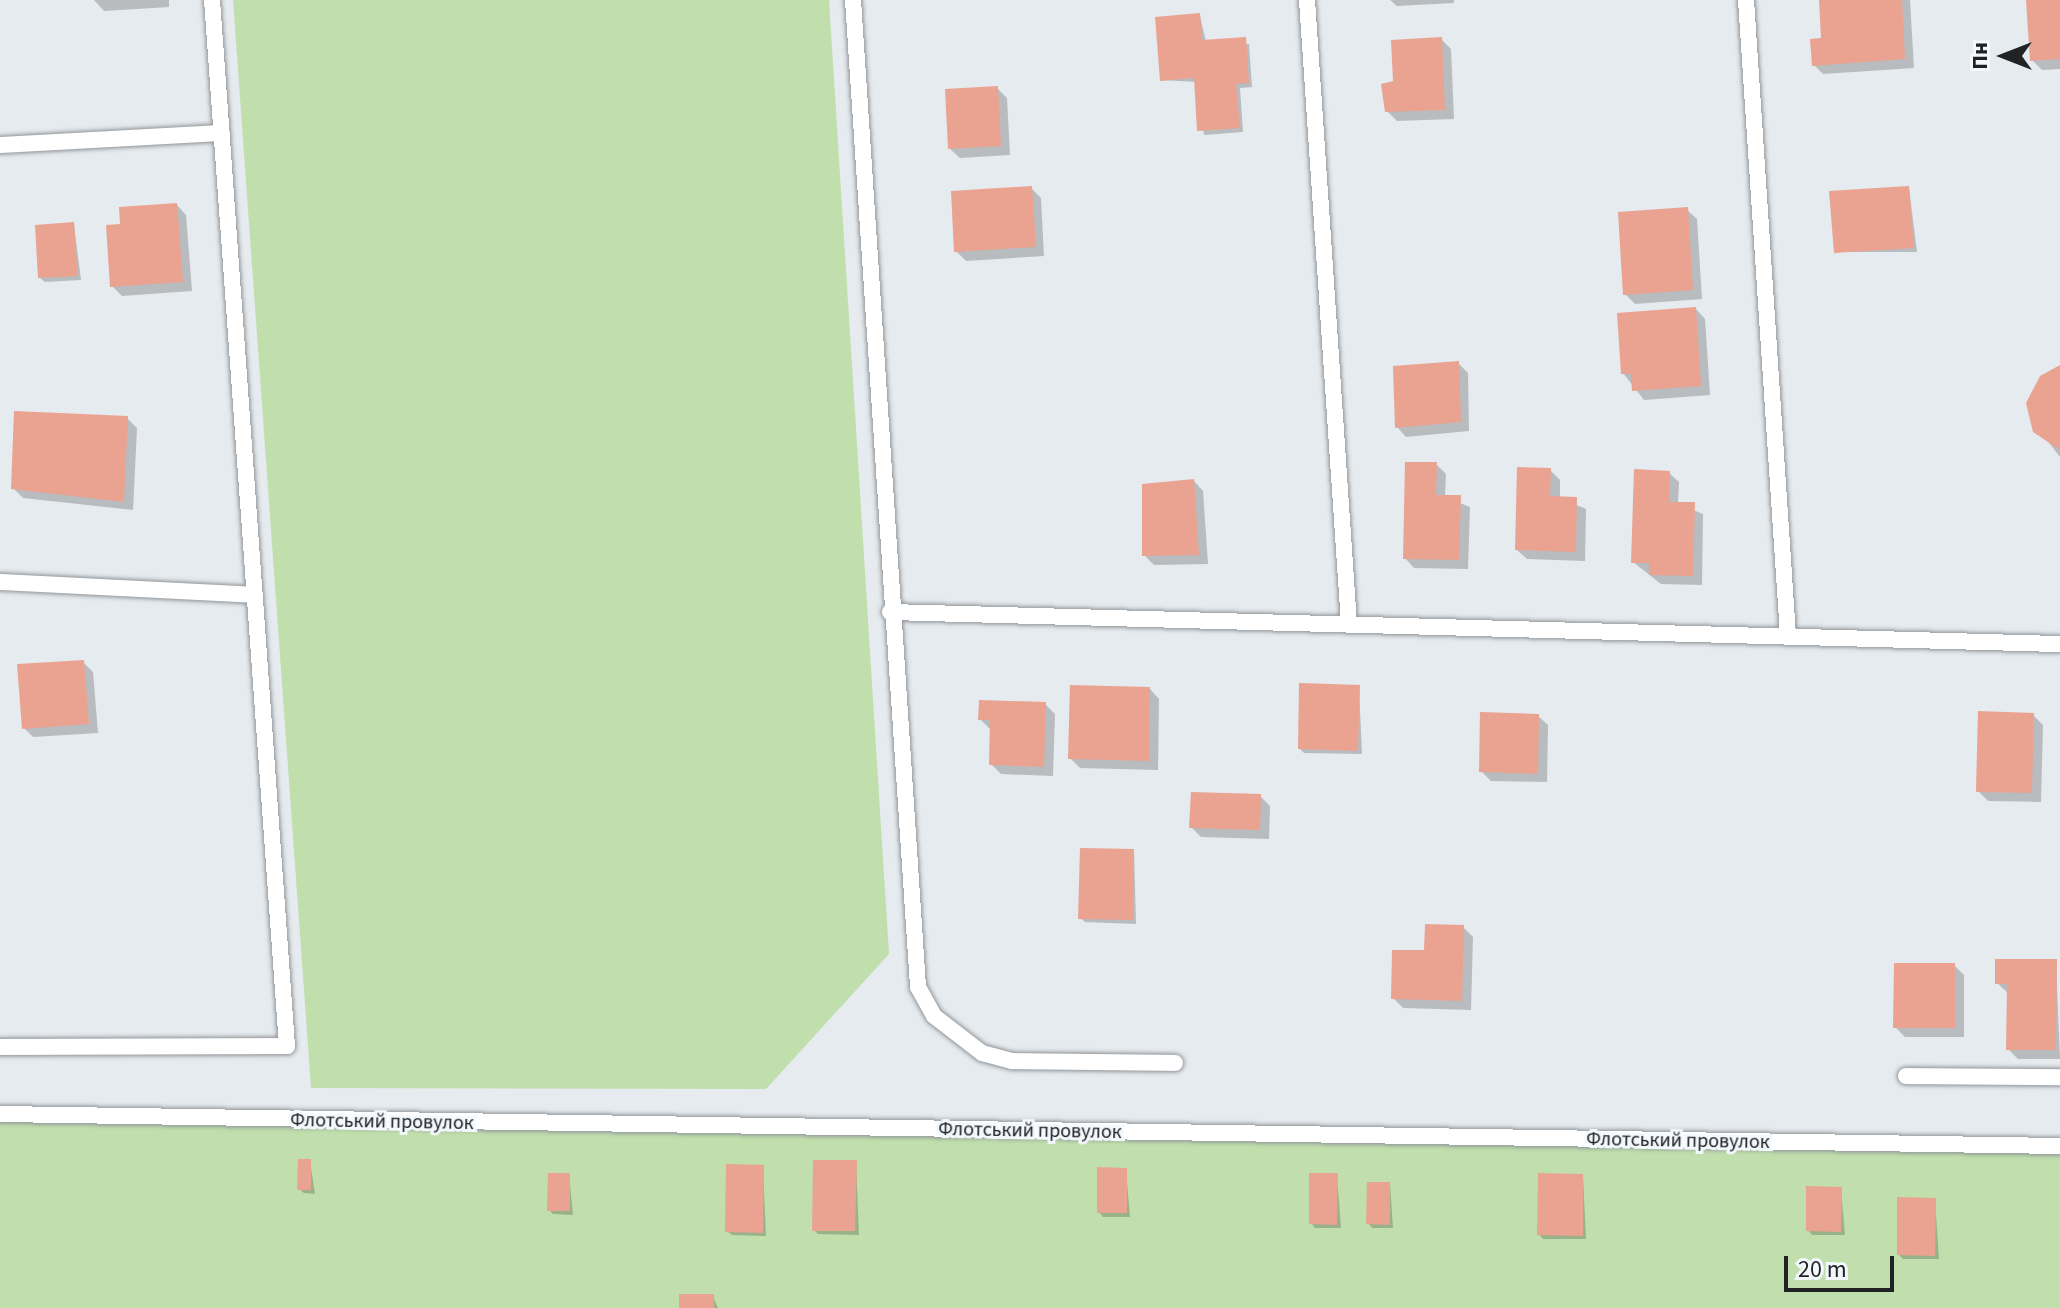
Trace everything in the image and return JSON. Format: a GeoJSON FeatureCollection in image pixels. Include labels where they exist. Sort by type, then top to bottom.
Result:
{"type":"FeatureCollection","features":[{"type":"Feature","properties":{"kind":"lane"},"geometry":{"type":"LineString","coordinates":[[0,1047],[287,1046],[212,0]]}},
{"type":"Feature","properties":{"kind":"lane"},"geometry":{"type":"LineString","coordinates":[[853,0],[911,956],[934,1016],[982,1053],[1012,1061],[1175,1063]]}},
{"type":"Feature","properties":{"kind":"lane"},"geometry":{"type":"LineString","coordinates":[[1307,0],[1349,624]]}},
{"type":"Feature","properties":{"kind":"lane"},"geometry":{"type":"LineString","coordinates":[[1746,0],[1788,636]]}},
{"type":"Feature","properties":{"kind":"lane"},"geometry":{"type":"LineString","coordinates":[[0,145],[222,133]]}},
{"type":"Feature","properties":{"kind":"lane"},"geometry":{"type":"LineString","coordinates":[[0,582],[255,595]]}},
{"type":"Feature","properties":{"kind":"lane"},"geometry":{"type":"LineString","coordinates":[[890,612],[2060,644]]}},
{"type":"Feature","properties":{"kind":"lane"},"geometry":{"type":"LineString","coordinates":[[1906,1076],[2060,1077]]}},
{"type":"Feature","properties":{"kind":"lane","name":"Флотський провулок"},"geometry":{"type":"LineString","coordinates":[[0,1114],[2060,1146]]}},
{"type":"Feature","properties":{"kind":"green space"},"geometry":{"type":"Polygon","coordinates":[[[233,0],[829,0],[889,954],[766,1089],[311,1088],[233,0]]]}},
{"type":"Feature","properties":{"kind":"green space"},"geometry":{"type":"Polygon","coordinates":[[[0,1114],[2060,1146],[2060,1308],[0,1308],[0,1114]]]}},
{"type":"Feature","properties":{"kind":"building"},"geometry":{"type":"Polygon","coordinates":[[[1819,0],[1902,0],[1905,59],[1812,66],[1810,39],[1821,38],[1819,0]]]}},
{"type":"Feature","properties":{"kind":"building"},"geometry":{"type":"Polygon","coordinates":[[[2026,0],[2060,0],[2060,59],[2030,61],[2026,0]]]}},
{"type":"Feature","properties":{"kind":"building"},"geometry":{"type":"Polygon","coordinates":[[[1200,13],[1202,40],[1246,37],[1249,83],[1236,84],[1240,128],[1197,131],[1194,78],[1160,81],[1155,17],[1200,13]]]}},
{"type":"Feature","properties":{"kind":"building"},"geometry":{"type":"Polygon","coordinates":[[[1442,37],[1445,110],[1385,112],[1381,84],[1393,81],[1391,40],[1442,37]]]}},
{"type":"Feature","properties":{"kind":"building"},"geometry":{"type":"Polygon","coordinates":[[[998,86],[1001,146],[948,149],[945,89],[998,86]]]}},
{"type":"Feature","properties":{"kind":"building"},"geometry":{"type":"Polygon","coordinates":[[[1032,186],[1036,247],[954,252],[951,191],[1032,186]]]}},
{"type":"Feature","properties":{"kind":"building"},"geometry":{"type":"Polygon","coordinates":[[[1909,186],[1914,248],[1834,253],[1829,191],[1909,186]]]}},
{"type":"Feature","properties":{"kind":"building"},"geometry":{"type":"Polygon","coordinates":[[[177,203],[183,282],[110,287],[106,225],[120,224],[119,207],[177,203]]]}},
{"type":"Feature","properties":{"kind":"building"},"geometry":{"type":"Polygon","coordinates":[[[1688,207],[1693,290],[1623,295],[1618,212],[1688,207]]]}},
{"type":"Feature","properties":{"kind":"building"},"geometry":{"type":"Polygon","coordinates":[[[74,222],[78,276],[38,278],[35,225],[74,222]]]}},
{"type":"Feature","properties":{"kind":"building"},"geometry":{"type":"Polygon","coordinates":[[[1696,307],[1701,386],[1632,391],[1631,374],[1621,374],[1617,313],[1696,307]]]}},
{"type":"Feature","properties":{"kind":"building"},"geometry":{"type":"Polygon","coordinates":[[[1459,361],[1461,422],[1395,428],[1393,366],[1459,361]]]}},
{"type":"Feature","properties":{"kind":"building"},"geometry":{"type":"Polygon","coordinates":[[[2060,365],[2060,450],[2033,432],[2026,403],[2040,376],[2060,365]]]}},
{"type":"Feature","properties":{"kind":"building"},"geometry":{"type":"Polygon","coordinates":[[[14,411],[128,416],[124,502],[11,489],[14,411]]]}},
{"type":"Feature","properties":{"kind":"building"},"geometry":{"type":"Polygon","coordinates":[[[1405,462],[1437,462],[1436,495],[1461,495],[1459,560],[1403,559],[1405,462]]]}},
{"type":"Feature","properties":{"kind":"building"},"geometry":{"type":"Polygon","coordinates":[[[1517,467],[1551,468],[1550,496],[1577,497],[1576,552],[1515,550],[1517,467]]]}},
{"type":"Feature","properties":{"kind":"building"},"geometry":{"type":"Polygon","coordinates":[[[1634,469],[1670,471],[1669,502],[1695,502],[1693,576],[1649,575],[1649,563],[1631,563],[1634,469]]]}},
{"type":"Feature","properties":{"kind":"building"},"geometry":{"type":"Polygon","coordinates":[[[1194,479],[1199,555],[1142,556],[1142,484],[1194,479]]]}},
{"type":"Feature","properties":{"kind":"building"},"geometry":{"type":"Polygon","coordinates":[[[84,660],[89,724],[22,729],[17,664],[84,660]]]}},
{"type":"Feature","properties":{"kind":"building"},"geometry":{"type":"Polygon","coordinates":[[[1299,683],[1360,685],[1358,751],[1298,749],[1299,683]]]}},
{"type":"Feature","properties":{"kind":"building"},"geometry":{"type":"Polygon","coordinates":[[[1070,685],[1150,687],[1149,761],[1068,759],[1070,685]]]}},
{"type":"Feature","properties":{"kind":"building"},"geometry":{"type":"Polygon","coordinates":[[[979,700],[1046,702],[1044,767],[989,765],[990,720],[978,720],[979,700]]]}},
{"type":"Feature","properties":{"kind":"building"},"geometry":{"type":"Polygon","coordinates":[[[1978,711],[2034,713],[2032,793],[1976,792],[1978,711]]]}},
{"type":"Feature","properties":{"kind":"building"},"geometry":{"type":"Polygon","coordinates":[[[1480,712],[1539,714],[1538,774],[1479,772],[1480,712]]]}},
{"type":"Feature","properties":{"kind":"building"},"geometry":{"type":"Polygon","coordinates":[[[1191,792],[1261,794],[1260,830],[1189,828],[1191,792]]]}},
{"type":"Feature","properties":{"kind":"building"},"geometry":{"type":"Polygon","coordinates":[[[1080,848],[1134,849],[1133,920],[1078,919],[1080,848]]]}},
{"type":"Feature","properties":{"kind":"building"},"geometry":{"type":"Polygon","coordinates":[[[1425,924],[1464,925],[1462,1001],[1391,999],[1392,950],[1424,950],[1425,924]]]}},
{"type":"Feature","properties":{"kind":"building"},"geometry":{"type":"Polygon","coordinates":[[[1995,959],[2057,959],[2056,1050],[2006,1050],[2007,984],[1995,984],[1995,959]]]}},
{"type":"Feature","properties":{"kind":"building"},"geometry":{"type":"Polygon","coordinates":[[[1894,963],[1955,963],[1955,1028],[1893,1028],[1894,963]]]}},
{"type":"Feature","properties":{"kind":"building"},"geometry":{"type":"Polygon","coordinates":[[[298,1159],[311,1159],[311,1190],[297,1190],[298,1159]]]}},
{"type":"Feature","properties":{"kind":"building"},"geometry":{"type":"Polygon","coordinates":[[[813,1160],[857,1160],[855,1231],[812,1231],[813,1160]]]}},
{"type":"Feature","properties":{"kind":"building"},"geometry":{"type":"Polygon","coordinates":[[[726,1164],[764,1165],[763,1233],[725,1232],[726,1164]]]}},
{"type":"Feature","properties":{"kind":"building"},"geometry":{"type":"Polygon","coordinates":[[[1097,1167],[1127,1168],[1127,1213],[1097,1213],[1097,1167]]]}},
{"type":"Feature","properties":{"kind":"building"},"geometry":{"type":"Polygon","coordinates":[[[548,1173],[570,1173],[570,1211],[547,1211],[548,1173]]]}},
{"type":"Feature","properties":{"kind":"building"},"geometry":{"type":"Polygon","coordinates":[[[1309,1173],[1338,1173],[1337,1225],[1309,1224],[1309,1173]]]}},
{"type":"Feature","properties":{"kind":"building"},"geometry":{"type":"Polygon","coordinates":[[[1538,1173],[1583,1174],[1583,1236],[1537,1235],[1538,1173]]]}},
{"type":"Feature","properties":{"kind":"building"},"geometry":{"type":"Polygon","coordinates":[[[1367,1182],[1390,1182],[1390,1225],[1366,1224],[1367,1182]]]}},
{"type":"Feature","properties":{"kind":"building"},"geometry":{"type":"Polygon","coordinates":[[[1806,1186],[1842,1187],[1841,1232],[1806,1231],[1806,1186]]]}},
{"type":"Feature","properties":{"kind":"building"},"geometry":{"type":"Polygon","coordinates":[[[1897,1197],[1936,1198],[1935,1256],[1897,1255],[1897,1197]]]}},
{"type":"Feature","properties":{"kind":"building"},"geometry":{"type":"Polygon","coordinates":[[[679,1294],[714,1294],[714,1308],[679,1308],[679,1294]]]}}]}
